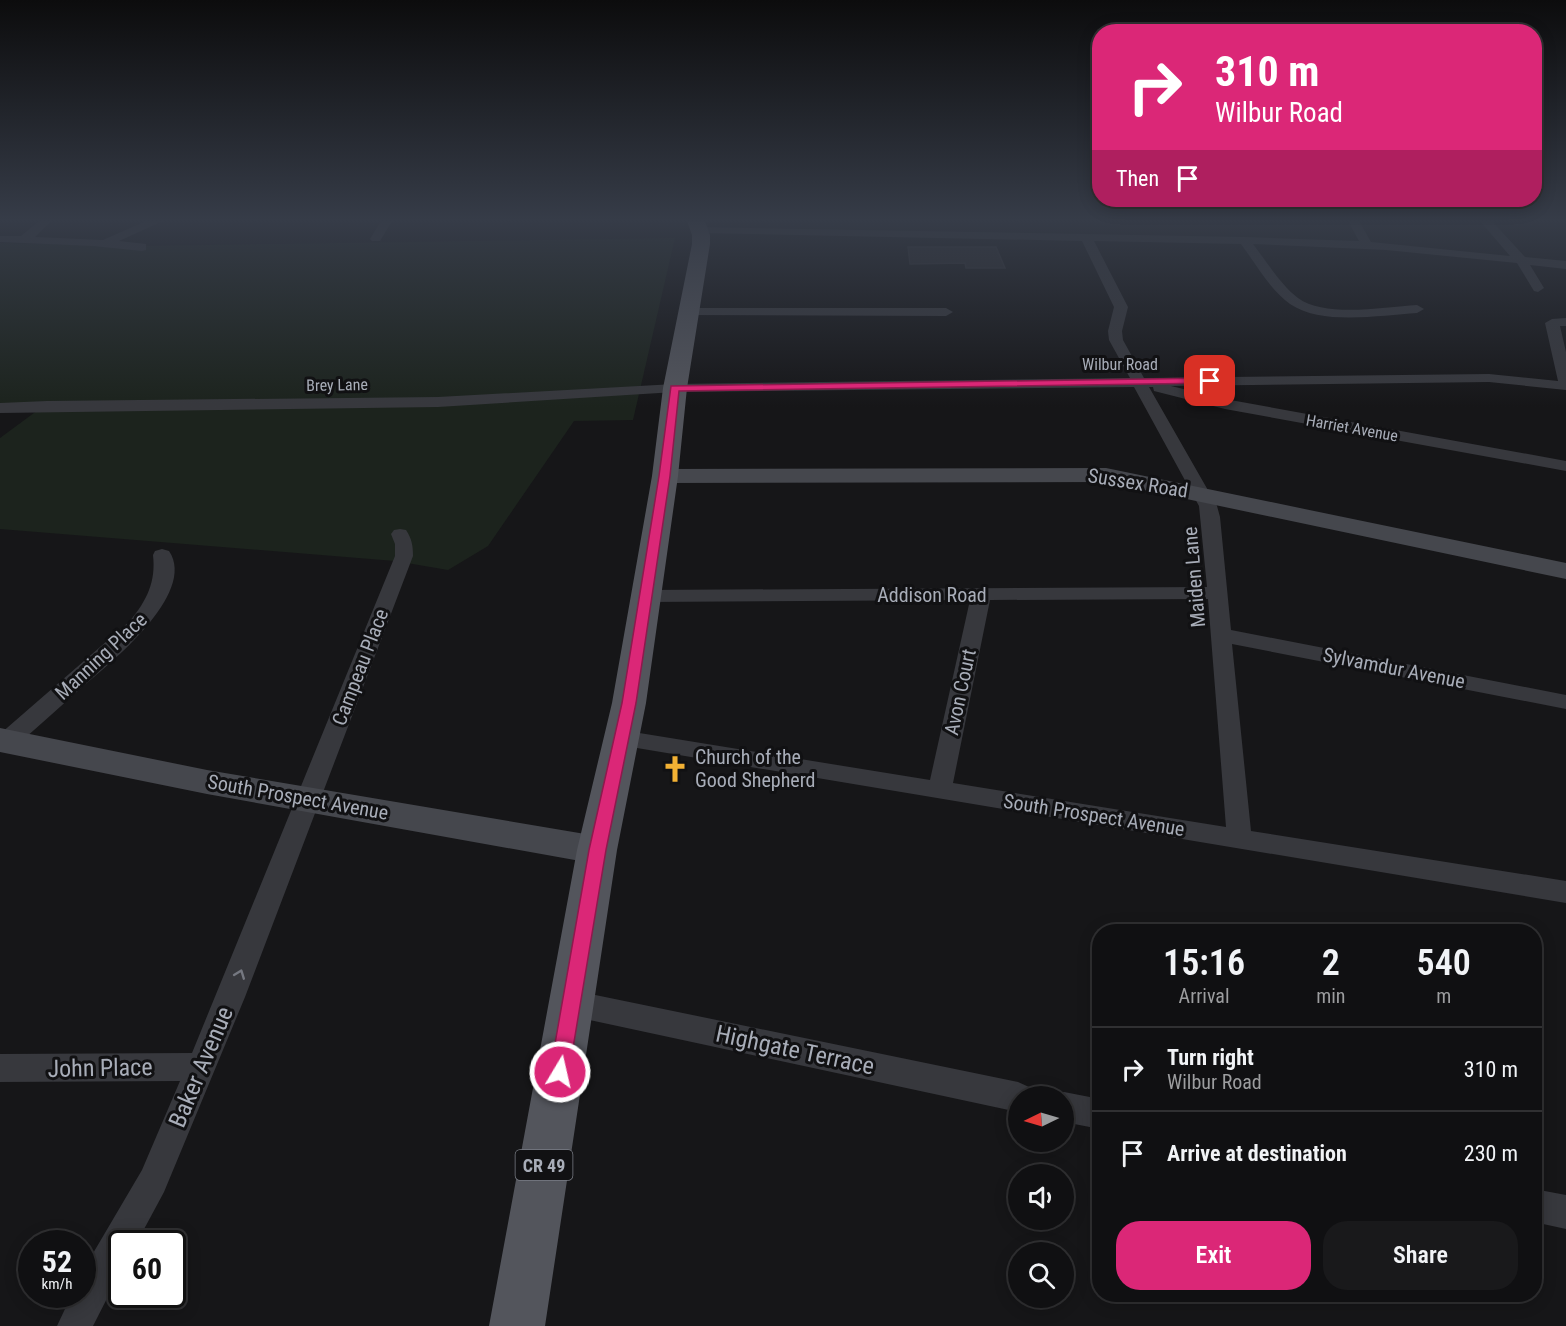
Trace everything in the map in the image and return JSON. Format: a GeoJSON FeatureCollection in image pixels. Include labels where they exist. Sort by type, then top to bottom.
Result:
{"type":"FeatureCollection","features":[{"type":"Feature","properties":{"kind":"main road","name":"CR 49"},"geometry":{"type":"LineString","coordinates":[[517,1326],[597,850],[621,738],[646,596],[665,476],[675,388],[694,283]]}},
{"type":"Feature","properties":{"kind":"street","name":"Maiden Lane"},"geometry":{"type":"LineString","coordinates":[[1112,283],[1121,307],[1121,315],[1115,325],[1114,333],[1211,517],[1239,839]]}},
{"type":"Feature","properties":{"kind":"street"},"geometry":{"type":"LineString","coordinates":[[1278,283],[1293,300],[1308,308],[1329,312],[1417,309]]}},
{"type":"Feature","properties":{"kind":"street"},"geometry":{"type":"LineString","coordinates":[[1535,283],[1538,288]]}},
{"type":"Feature","properties":{"kind":"street"},"geometry":{"type":"LineString","coordinates":[[688,312],[946,312]]}},
{"type":"Feature","properties":{"kind":"street"},"geometry":{"type":"LineString","coordinates":[[1559,322],[1566,384]]}},
{"type":"Feature","properties":{"kind":"street","name":"Wilbur Road"},"geometry":{"type":"LineString","coordinates":[[675,388],[1478,378],[1566,384]]}},
{"type":"Feature","properties":{"kind":"street","name":"Harriet Avenue"},"geometry":{"type":"LineString","coordinates":[[1139,382],[1225,404],[1566,466]]}},
{"type":"Feature","properties":{"kind":"street","name":"Brey Lane"},"geometry":{"type":"LineString","coordinates":[[0,408],[438,402],[675,388]]}},
{"type":"Feature","properties":{"kind":"street","name":"Sussex Road"},"geometry":{"type":"LineString","coordinates":[[665,476],[1080,473],[1130,478],[1566,571]]}},
{"type":"Feature","properties":{"kind":"street","name":"Campeau Place"},"geometry":{"type":"LineString","coordinates":[[309,799],[404,556],[404,544],[400,534]]}},
{"type":"Feature","properties":{"kind":"street","name":"Manning Place"},"geometry":{"type":"LineString","coordinates":[[4,740],[130,634],[146,616],[164,580],[162,555]]}},
{"type":"Feature","properties":{"kind":"street","name":"Addison Road"},"geometry":{"type":"LineString","coordinates":[[646,596],[1218,593]]}},
{"type":"Feature","properties":{"kind":"street","name":"Avon Court"},"geometry":{"type":"LineString","coordinates":[[940,790],[981,594]]}},
{"type":"Feature","properties":{"kind":"street","name":"Sylvamdur Avenue"},"geometry":{"type":"LineString","coordinates":[[1221,635],[1566,702]]}},
{"type":"Feature","properties":{"kind":"street","name":"South Prospect Avenue"},"geometry":{"type":"LineString","coordinates":[[621,738],[1566,892]]}},
{"type":"Feature","properties":{"kind":"street","name":"South Prospect Avenue"},"geometry":{"type":"LineString","coordinates":[[4,740],[207,782],[597,850]]}},
{"type":"Feature","properties":{"kind":"street","name":"Baker Avenue"},"geometry":{"type":"LineString","coordinates":[[75,1326],[100,1273],[153,1181],[231,997],[309,799]]}},
{"type":"Feature","properties":{"kind":"street","name":"Highgate Terrace"},"geometry":{"type":"LineString","coordinates":[[571,1003],[1008,1095]]}},
{"type":"Feature","properties":{"kind":"street","name":"John Place"},"geometry":{"type":"LineString","coordinates":[[0,1068],[201,1067]]}},
{"type":"Feature","properties":{"kind":"street"},"geometry":{"type":"LineString","coordinates":[[1074,1109],[1092,1112]]}},
{"type":"Feature","properties":{"kind":"street"},"geometry":{"type":"LineString","coordinates":[[1542,1207],[1566,1212]]}},
{"type":"Feature","properties":{"kind":"shaded area"},"geometry":{"type":"Polygon","coordinates":[[[0,283],[665,283],[633,420],[574,421],[488,546],[448,570],[395,561],[0,529],[0,438],[38,410],[0,410],[0,283]]]}},
{"type":"Feature","properties":{"kind":"place","name":"Church of the Good Shepherd"},"geometry":{"type":"Point","coordinates":[675,769]}},
{"type":"Feature","properties":{"kind":"route"},"geometry":{"type":"LineString","coordinates":[[560,1072],[597,850],[629,703],[665,476],[675,388],[1210,381]]}}]}
